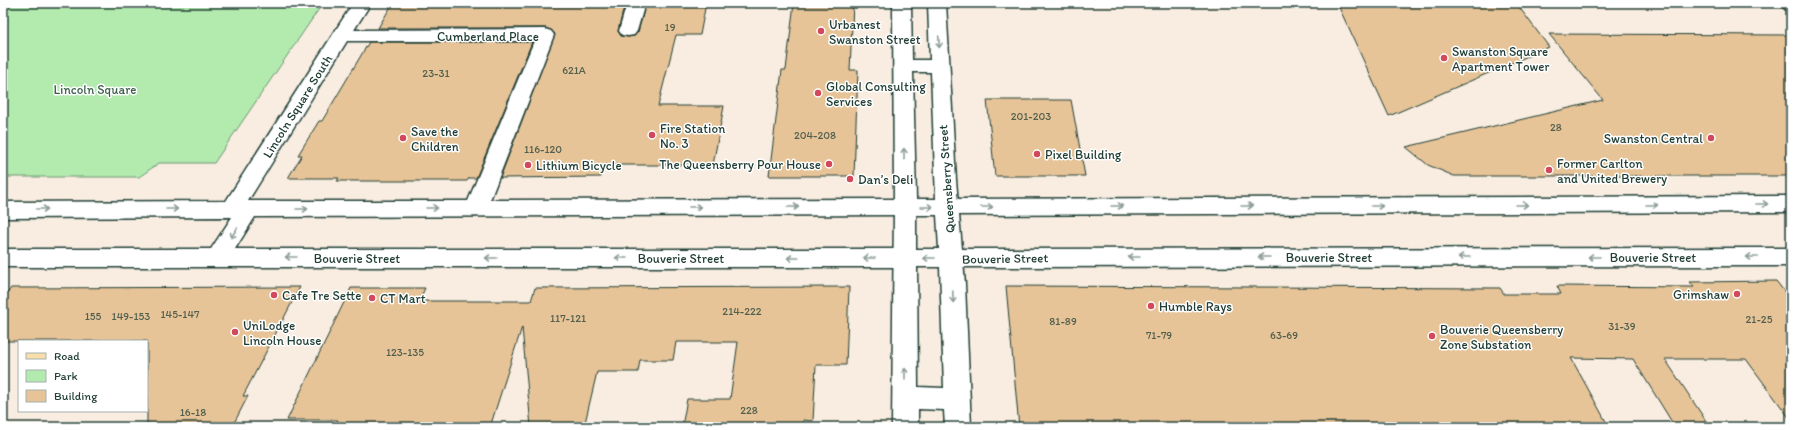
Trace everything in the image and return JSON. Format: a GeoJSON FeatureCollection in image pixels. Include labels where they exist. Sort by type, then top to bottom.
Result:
{"type":"FeatureCollection","features":[{"type":"Feature","properties":{"kind":"street","name":"Lincoln Square South"},"geometry":{"type":"LineString","coordinates":[[240,209],[340,36],[362,3]]}},
{"type":"Feature","properties":{"kind":"street"},"geometry":{"type":"LineString","coordinates":[[628,31],[636,3]]}},
{"type":"Feature","properties":{"kind":"street"},"geometry":{"type":"LineString","coordinates":[[902,3],[906,258],[905,427]]}},
{"type":"Feature","properties":{"kind":"street","name":"Queensberry Street"},"geometry":{"type":"LineString","coordinates":[[936,3],[945,180],[951,258],[958,427]]}},
{"type":"Feature","properties":{"kind":"street","name":"Cumberland Place"},"geometry":{"type":"LineString","coordinates":[[340,36],[545,35],[476,208]]}},
{"type":"Feature","properties":{"kind":"street"},"geometry":{"type":"LineString","coordinates":[[903,66],[940,66]]}},
{"type":"Feature","properties":{"kind":"street"},"geometry":{"type":"LineString","coordinates":[[3,210],[1791,204]]}},
{"type":"Feature","properties":{"kind":"street"},"geometry":{"type":"LineString","coordinates":[[218,257],[240,209]]}},
{"type":"Feature","properties":{"kind":"street","name":"Bouverie Street"},"geometry":{"type":"LineString","coordinates":[[3,258],[1791,257]]}},
{"type":"Feature","properties":{"kind":"street"},"geometry":{"type":"LineString","coordinates":[[905,398],[957,399]]}},
{"type":"Feature","properties":{"kind":"green space","name":"Lincoln Square"},"geometry":{"type":"Polygon","coordinates":[[[3,3],[323,3],[214,163],[159,163],[139,177],[3,177],[3,3]]]}},
{"type":"Feature","properties":{"kind":"building"},"geometry":{"type":"Polygon","coordinates":[[[393,3],[625,3],[618,31],[621,36],[628,37],[634,36],[638,32],[646,3],[706,3],[700,35],[676,35],[658,106],[724,106],[713,165],[604,165],[601,177],[500,178],[555,34],[551,30],[545,28],[378,28],[393,3]]]}},
{"type":"Feature","properties":{"kind":"building"},"geometry":{"type":"Polygon","coordinates":[[[794,3],[853,3],[850,70],[858,70],[854,176],[769,176],[782,70],[786,70],[794,3]]]}},
{"type":"Feature","properties":{"kind":"building","name":"Swanston Square Apartment Tower"},"geometry":{"type":"Polygon","coordinates":[[[1337,3],[1516,3],[1549,47],[1389,116],[1337,3]]]}},
{"type":"Feature","properties":{"kind":"building","name":"Swanston Central"},"geometry":{"type":"Polygon","coordinates":[[[1549,34],[1791,35],[1791,176],[1454,176],[1428,165],[1406,147],[1603,100],[1549,34]]]}},
{"type":"Feature","properties":{"kind":"building"},"geometry":{"type":"Polygon","coordinates":[[[369,42],[532,42],[476,178],[469,178],[467,181],[337,181],[339,178],[288,178],[302,155],[298,155],[319,121],[322,121],[369,42]]]}},
{"type":"Feature","properties":{"kind":"building"},"geometry":{"type":"Polygon","coordinates":[[[987,100],[1071,100],[1085,176],[995,176],[987,100]]]}},
{"type":"Feature","properties":{"kind":"building"},"geometry":{"type":"Polygon","coordinates":[[[1776,281],[1791,300],[1791,420],[1746,359],[1665,359],[1710,427],[1675,427],[1633,359],[1571,358],[1609,427],[1019,427],[1006,286],[1500,288],[1504,294],[1561,294],[1557,286],[1694,287],[1690,282],[1776,281]]]}},
{"type":"Feature","properties":{"kind":"building"},"geometry":{"type":"Polygon","coordinates":[[[300,287],[243,396],[248,396],[232,427],[147,427],[148,340],[3,341],[3,299],[11,288],[300,287]]]}},
{"type":"Feature","properties":{"kind":"building"},"geometry":{"type":"Polygon","coordinates":[[[849,287],[846,365],[816,365],[813,421],[803,420],[803,427],[682,427],[687,399],[730,399],[738,342],[676,342],[673,360],[640,360],[638,372],[597,372],[584,427],[531,427],[522,327],[490,427],[335,427],[338,420],[287,420],[351,288],[425,288],[419,301],[531,301],[535,288],[849,287]]]}},
{"type":"Feature","properties":{"kind":"place","name":"Urbanest Swanston Street"},"geometry":{"type":"Point","coordinates":[821,31]}},
{"type":"Feature","properties":{"kind":"place","name":"Swanston Square Apartment Tower"},"geometry":{"type":"Point","coordinates":[1444,58]}},
{"type":"Feature","properties":{"kind":"place","name":"Global Consulting Services"},"geometry":{"type":"Point","coordinates":[818,93]}},
{"type":"Feature","properties":{"kind":"place","name":"Fire Station No. 3"},"geometry":{"type":"Point","coordinates":[652,135]}},
{"type":"Feature","properties":{"kind":"place","name":"Save the Children"},"geometry":{"type":"Point","coordinates":[403,138]}},
{"type":"Feature","properties":{"kind":"place","name":"Swanston Central"},"geometry":{"type":"Point","coordinates":[1711,138]}},
{"type":"Feature","properties":{"kind":"place","name":"Pixel Building"},"geometry":{"type":"Point","coordinates":[1037,154]}},
{"type":"Feature","properties":{"kind":"place","name":"The Queensberry Pour House"},"geometry":{"type":"Point","coordinates":[829,164]}},
{"type":"Feature","properties":{"kind":"place","name":"Lithium Bicycle"},"geometry":{"type":"Point","coordinates":[528,165]}},
{"type":"Feature","properties":{"kind":"place","name":"Former Carlton and United Brewery"},"geometry":{"type":"Point","coordinates":[1549,170]}},
{"type":"Feature","properties":{"kind":"place","name":"Dan’s Deli"},"geometry":{"type":"Point","coordinates":[850,179]}},
{"type":"Feature","properties":{"kind":"place","name":"Grimshaw"},"geometry":{"type":"Point","coordinates":[1737,294]}},
{"type":"Feature","properties":{"kind":"place","name":"Cafe Tre Sette"},"geometry":{"type":"Point","coordinates":[274,295]}},
{"type":"Feature","properties":{"kind":"place","name":"CT Mart"},"geometry":{"type":"Point","coordinates":[372,298]}},
{"type":"Feature","properties":{"kind":"place","name":"Humble Rays"},"geometry":{"type":"Point","coordinates":[1151,306]}},
{"type":"Feature","properties":{"kind":"place","name":"UniLodge Lincoln House"},"geometry":{"type":"Point","coordinates":[235,332]}},
{"type":"Feature","properties":{"kind":"place","name":"Bouverie Queensberry Zone Substation"},"geometry":{"type":"Point","coordinates":[1432,336]}}]}
